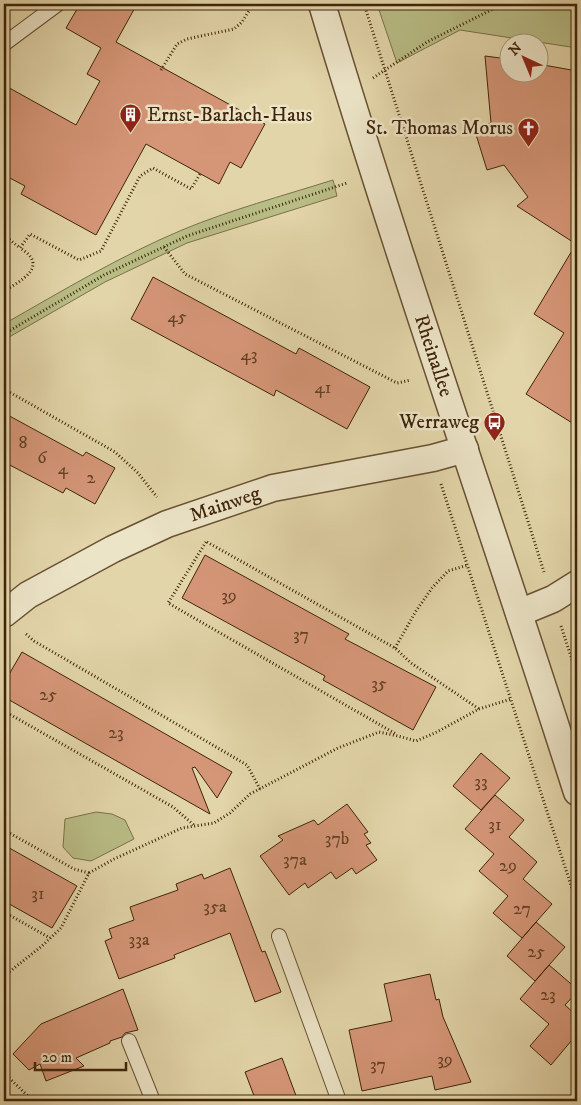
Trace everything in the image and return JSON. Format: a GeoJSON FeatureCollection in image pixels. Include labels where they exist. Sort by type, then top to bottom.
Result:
{"type":"FeatureCollection","features":[{"type":"Feature","properties":{"kind":"street","name":"Rheinallee"},"geometry":{"type":"LineString","coordinates":[[322,4],[374,177],[577,792]]}},
{"type":"Feature","properties":{"kind":"street","name":"Mainweg"},"geometry":{"type":"LineString","coordinates":[[11,621],[28,595],[113,549],[167,524],[273,488],[433,458],[465,449]]}},
{"type":"Feature","properties":{"kind":"street"},"geometry":{"type":"LineString","coordinates":[[519,613],[553,599],[577,584]]}},
{"type":"Feature","properties":{"kind":"lane"},"geometry":{"type":"LineString","coordinates":[[4,44],[58,4]]}},
{"type":"Feature","properties":{"kind":"lane"},"geometry":{"type":"LineString","coordinates":[[279,936],[340,1101]]}},
{"type":"Feature","properties":{"kind":"lane"},"geometry":{"type":"LineString","coordinates":[[129,1041],[153,1101]]}},
{"type":"Feature","properties":{"kind":"path"},"geometry":{"type":"LineString","coordinates":[[161,70],[177,44],[187,39],[234,29],[242,22],[253,4]]}},
{"type":"Feature","properties":{"kind":"path"},"geometry":{"type":"LineString","coordinates":[[364,4],[577,675]]}},
{"type":"Feature","properties":{"kind":"path"},"geometry":{"type":"LineString","coordinates":[[350,96],[384,69],[427,42],[503,4]]}},
{"type":"Feature","properties":{"kind":"path"},"geometry":{"type":"LineString","coordinates":[[20,248],[30,234],[79,260],[101,251],[140,176],[153,168],[191,189],[200,174]]}},
{"type":"Feature","properties":{"kind":"path"},"geometry":{"type":"LineString","coordinates":[[4,334],[104,275],[187,236],[347,183]]}},
{"type":"Feature","properties":{"kind":"path"},"geometry":{"type":"LineString","coordinates":[[4,234],[30,255],[33,262],[29,274],[4,291]]}},
{"type":"Feature","properties":{"kind":"path"},"geometry":{"type":"LineString","coordinates":[[164,247],[185,274],[202,284],[246,304],[397,383],[412,380]]}},
{"type":"Feature","properties":{"kind":"path"},"geometry":{"type":"LineString","coordinates":[[4,251],[6,260],[4,272]]}},
{"type":"Feature","properties":{"kind":"path"},"geometry":{"type":"LineString","coordinates":[[4,389],[115,452],[138,473],[159,499],[167,524]]}},
{"type":"Feature","properties":{"kind":"path"},"geometry":{"type":"LineString","coordinates":[[195,514],[207,542],[395,648],[411,663],[479,709]]}},
{"type":"Feature","properties":{"kind":"path"},"geometry":{"type":"LineString","coordinates":[[207,542],[168,603],[398,736]]}},
{"type":"Feature","properties":{"kind":"path"},"geometry":{"type":"LineString","coordinates":[[395,648],[416,611],[432,588],[448,571],[468,565]]}},
{"type":"Feature","properties":{"kind":"path"},"geometry":{"type":"LineString","coordinates":[[11,621],[34,640],[247,765],[260,789]]}},
{"type":"Feature","properties":{"kind":"path"},"geometry":{"type":"LineString","coordinates":[[4,976],[61,928],[88,873],[182,828],[214,824],[230,813],[250,794],[338,748],[379,732],[416,741],[479,709],[511,699]]}},
{"type":"Feature","properties":{"kind":"path"},"geometry":{"type":"LineString","coordinates":[[4,711],[173,807],[196,826]]}},
{"type":"Feature","properties":{"kind":"path"},"geometry":{"type":"LineString","coordinates":[[4,830],[74,870],[88,873]]}},
{"type":"Feature","properties":{"kind":"path"},"geometry":{"type":"LineString","coordinates":[[4,912],[50,938]]}},
{"type":"Feature","properties":{"kind":"path"},"geometry":{"type":"LineString","coordinates":[[4,1073],[33,1101]]}},
{"type":"Feature","properties":{"kind":"green space"},"geometry":{"type":"Polygon","coordinates":[[[377,4],[577,4],[577,48],[548,44],[548,32],[498,32],[498,36],[460,30],[397,63],[377,4]]]}},
{"type":"Feature","properties":{"kind":"green space"},"geometry":{"type":"Polygon","coordinates":[[[333,180],[337,196],[187,243],[105,282],[4,340],[4,324],[136,251],[219,216],[333,180]]]}},
{"type":"Feature","properties":{"kind":"green space"},"geometry":{"type":"Polygon","coordinates":[[[96,812],[112,814],[125,820],[134,839],[91,861],[73,858],[63,847],[65,819],[96,812]]]}},
{"type":"Feature","properties":{"kind":"building","name":"Ernst-Barlach-Haus"},"geometry":{"type":"Polygon","coordinates":[[[80,4],[137,4],[116,42],[265,124],[241,168],[230,162],[219,184],[146,144],[96,235],[21,194],[25,186],[4,175],[4,85],[76,125],[100,81],[87,74],[101,48],[66,28],[80,4]]]}},
{"type":"Feature","properties":{"kind":"building","name":"St. Thomas Morus"},"geometry":{"type":"Polygon","coordinates":[[[485,56],[498,58],[498,82],[548,82],[548,66],[577,71],[577,426],[526,394],[564,333],[534,314],[576,244],[517,206],[528,197],[504,165],[487,170],[474,128],[491,123],[485,56]]]}},
{"type":"Feature","properties":{"kind":"building"},"geometry":{"type":"Polygon","coordinates":[[[153,277],[296,354],[299,348],[370,387],[347,429],[276,390],[274,396],[131,319],[153,277]]]}},
{"type":"Feature","properties":{"kind":"building"},"geometry":{"type":"Polygon","coordinates":[[[4,413],[83,456],[86,452],[115,468],[95,504],[66,488],[63,493],[4,462],[4,413]]]}},
{"type":"Feature","properties":{"kind":"building"},"geometry":{"type":"Polygon","coordinates":[[[205,555],[349,634],[345,639],[436,687],[413,730],[323,680],[325,676],[182,598],[205,555]]]}},
{"type":"Feature","properties":{"kind":"building"},"geometry":{"type":"Polygon","coordinates":[[[22,652],[232,772],[217,798],[195,767],[192,768],[210,814],[4,697],[4,683],[22,652]]]}},
{"type":"Feature","properties":{"kind":"building"},"geometry":{"type":"Polygon","coordinates":[[[481,753],[510,778],[481,810],[453,786],[481,753]]]}},
{"type":"Feature","properties":{"kind":"building"},"geometry":{"type":"Polygon","coordinates":[[[495,795],[524,820],[509,837],[537,862],[523,879],[552,904],[522,938],[493,913],[508,896],[479,871],[494,854],[465,829],[495,795]]]}},
{"type":"Feature","properties":{"kind":"building"},"geometry":{"type":"Polygon","coordinates":[[[347,804],[368,832],[364,834],[371,843],[366,845],[377,860],[356,874],[352,868],[336,879],[331,872],[308,888],[305,883],[289,895],[260,856],[283,840],[278,836],[314,820],[318,825],[347,804]]]}},
{"type":"Feature","properties":{"kind":"building"},"geometry":{"type":"Polygon","coordinates":[[[4,845],[77,886],[52,928],[4,901],[4,845]]]}},
{"type":"Feature","properties":{"kind":"building"},"geometry":{"type":"Polygon","coordinates":[[[230,868],[262,952],[265,951],[281,992],[255,1002],[230,933],[174,955],[175,958],[119,979],[105,941],[112,938],[109,929],[134,920],[130,907],[178,890],[176,884],[202,874],[204,879],[230,868]]]}},
{"type":"Feature","properties":{"kind":"building"},"geometry":{"type":"Polygon","coordinates":[[[536,922],[565,947],[535,981],[507,956],[536,922]]]}},
{"type":"Feature","properties":{"kind":"building"},"geometry":{"type":"Polygon","coordinates":[[[549,965],[577,989],[577,992],[565,1005],[577,1016],[577,1034],[551,1065],[530,1046],[549,1024],[520,999],[549,965]]]}},
{"type":"Feature","properties":{"kind":"building"},"geometry":{"type":"Polygon","coordinates":[[[430,974],[436,1000],[439,999],[443,1017],[471,1082],[435,1090],[432,1076],[362,1091],[349,1030],[392,1021],[384,984],[430,974]]]}},
{"type":"Feature","properties":{"kind":"building"},"geometry":{"type":"Polygon","coordinates":[[[123,989],[138,1030],[125,1033],[122,1037],[76,1058],[84,1066],[46,1081],[40,1064],[29,1070],[13,1054],[41,1024],[123,989]]]}},
{"type":"Feature","properties":{"kind":"building"},"geometry":{"type":"Polygon","coordinates":[[[282,1058],[298,1101],[256,1101],[245,1072],[282,1058]]]}},
{"type":"Feature","properties":{"kind":"place","name":"Ernst-Barlach-Haus"},"geometry":{"type":"Point","coordinates":[131,134]}},
{"type":"Feature","properties":{"kind":"place","name":"St. Thomas Morus"},"geometry":{"type":"Point","coordinates":[529,147]}},
{"type":"Feature","properties":{"kind":"place","name":"Werraweg"},"geometry":{"type":"Point","coordinates":[495,441]}}]}
